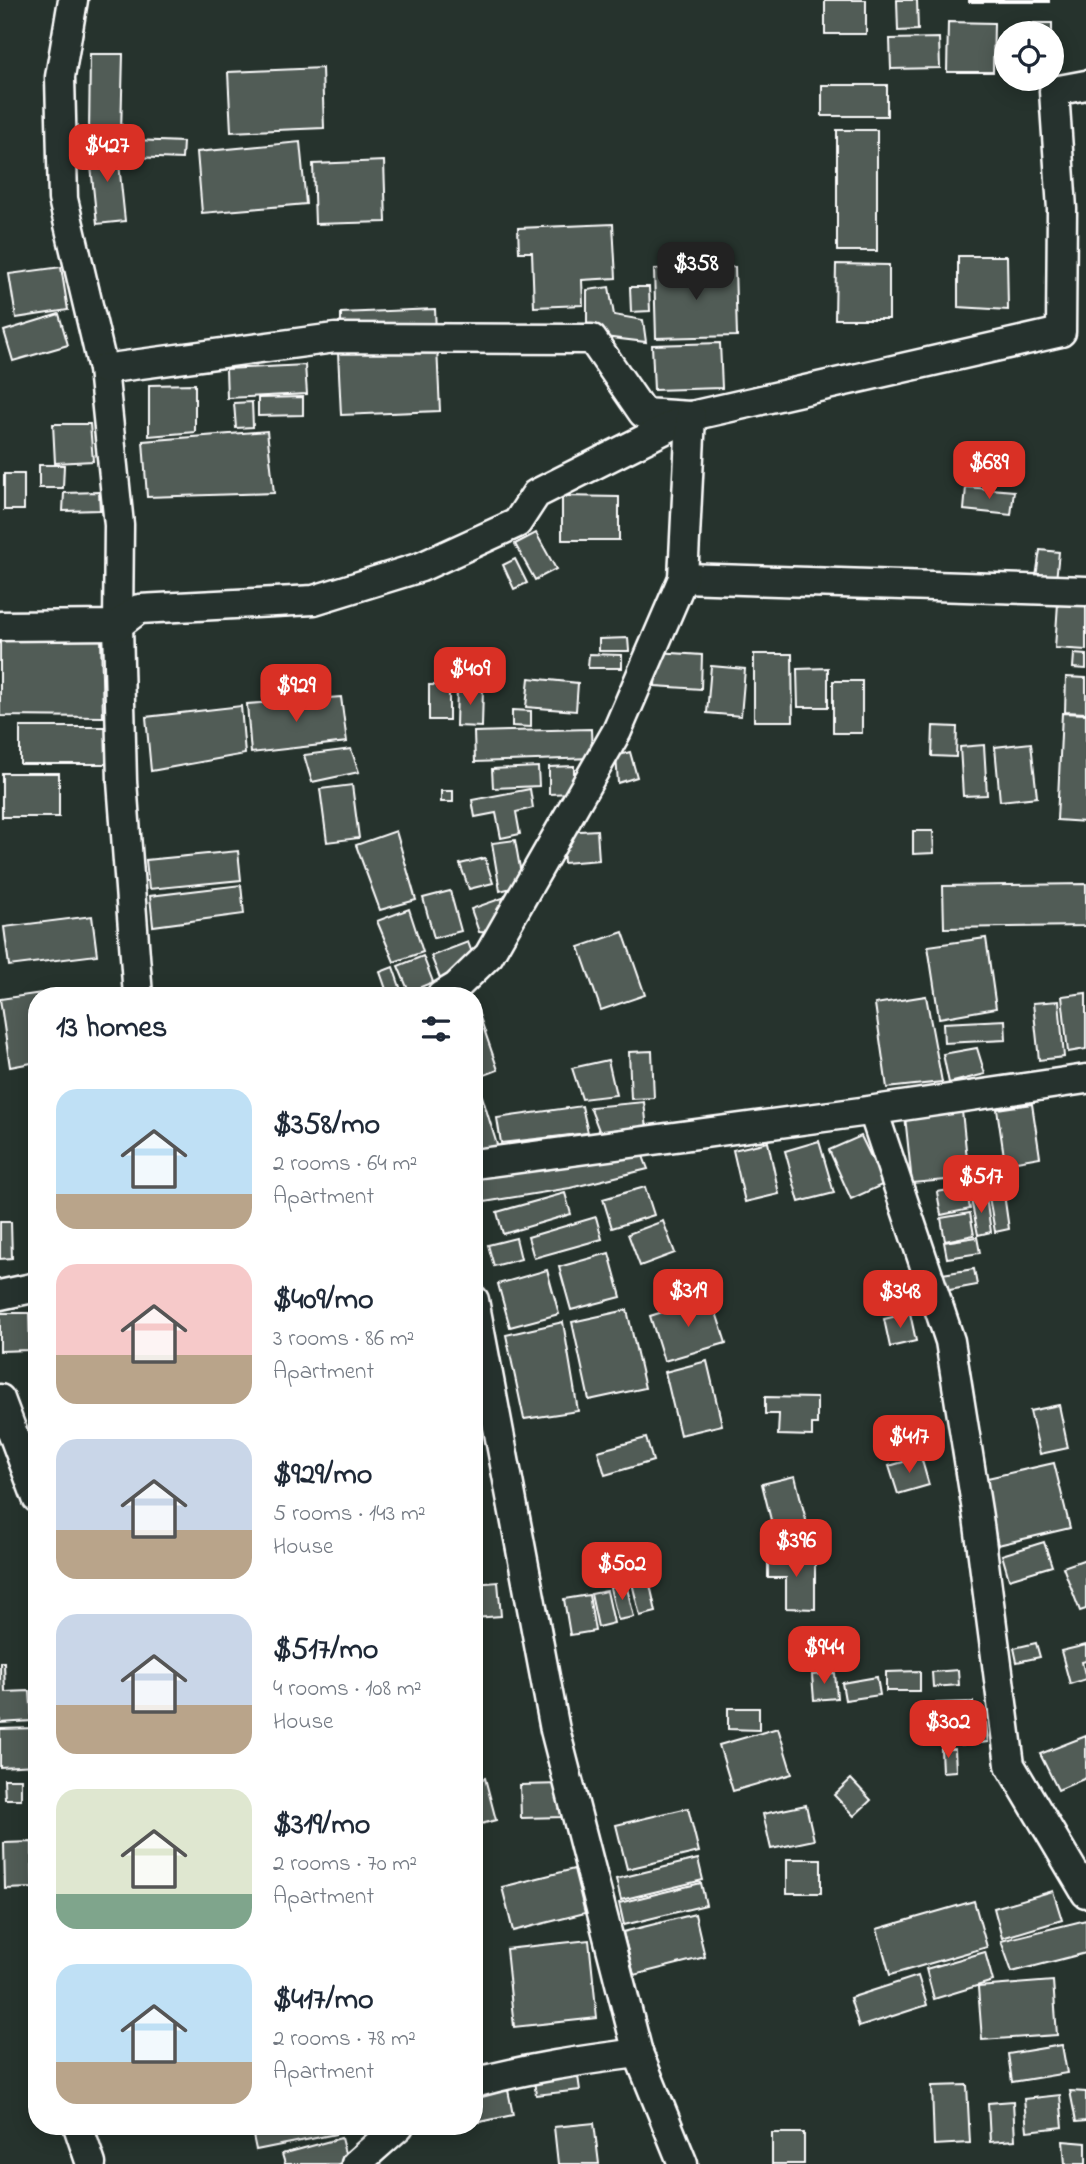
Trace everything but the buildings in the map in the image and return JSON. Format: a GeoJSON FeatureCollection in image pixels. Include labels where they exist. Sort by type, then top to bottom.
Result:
{"type":"FeatureCollection","features":[{"type":"Feature","properties":{"kind":"street"},"geometry":{"type":"LineString","coordinates":[[73,0],[60,77],[63,199],[103,369],[119,526],[118,625],[122,780],[137,987]]}},
{"type":"Feature","properties":{"kind":"street"},"geometry":{"type":"LineString","coordinates":[[0,626],[118,625],[139,609],[314,600],[421,566],[517,523],[536,494],[691,416],[1061,332],[1062,209],[1054,91],[1086,85]]}},
{"type":"Feature","properties":{"kind":"street"},"geometry":{"type":"LineString","coordinates":[[103,369],[335,338],[592,339],[643,413],[691,416]]}},
{"type":"Feature","properties":{"kind":"street"},"geometry":{"type":"LineString","coordinates":[[456,987],[489,955],[617,731],[683,578],[691,416]]}},
{"type":"Feature","properties":{"kind":"street"},"geometry":{"type":"LineString","coordinates":[[683,578],[1086,591]]}},
{"type":"Feature","properties":{"kind":"street"},"geometry":{"type":"LineString","coordinates":[[483,1163],[873,1111],[1086,1079]]}},
{"type":"Feature","properties":{"kind":"street"},"geometry":{"type":"LineString","coordinates":[[873,1111],[950,1341],[978,1517],[1010,1765],[1086,1893]]}},
{"type":"Feature","properties":{"kind":"street"},"geometry":{"type":"LineString","coordinates":[[0,1296],[28,1289]]}},
{"type":"Feature","properties":{"kind":"street"},"geometry":{"type":"LineString","coordinates":[[483,1348],[555,1730],[638,2053],[683,2164]]}},
{"type":"Feature","properties":{"kind":"street"},"geometry":{"type":"LineString","coordinates":[[0,1399],[28,1474]]}},
{"type":"Feature","properties":{"kind":"street"},"geometry":{"type":"LineString","coordinates":[[483,2080],[584,2060],[638,2053]]}},
{"type":"Feature","properties":{"kind":"street"},"geometry":{"type":"LineString","coordinates":[[81,2135],[91,2164]]}},
{"type":"Feature","properties":{"kind":"street"},"geometry":{"type":"LineString","coordinates":[[356,2164],[389,2135]]}}]}
